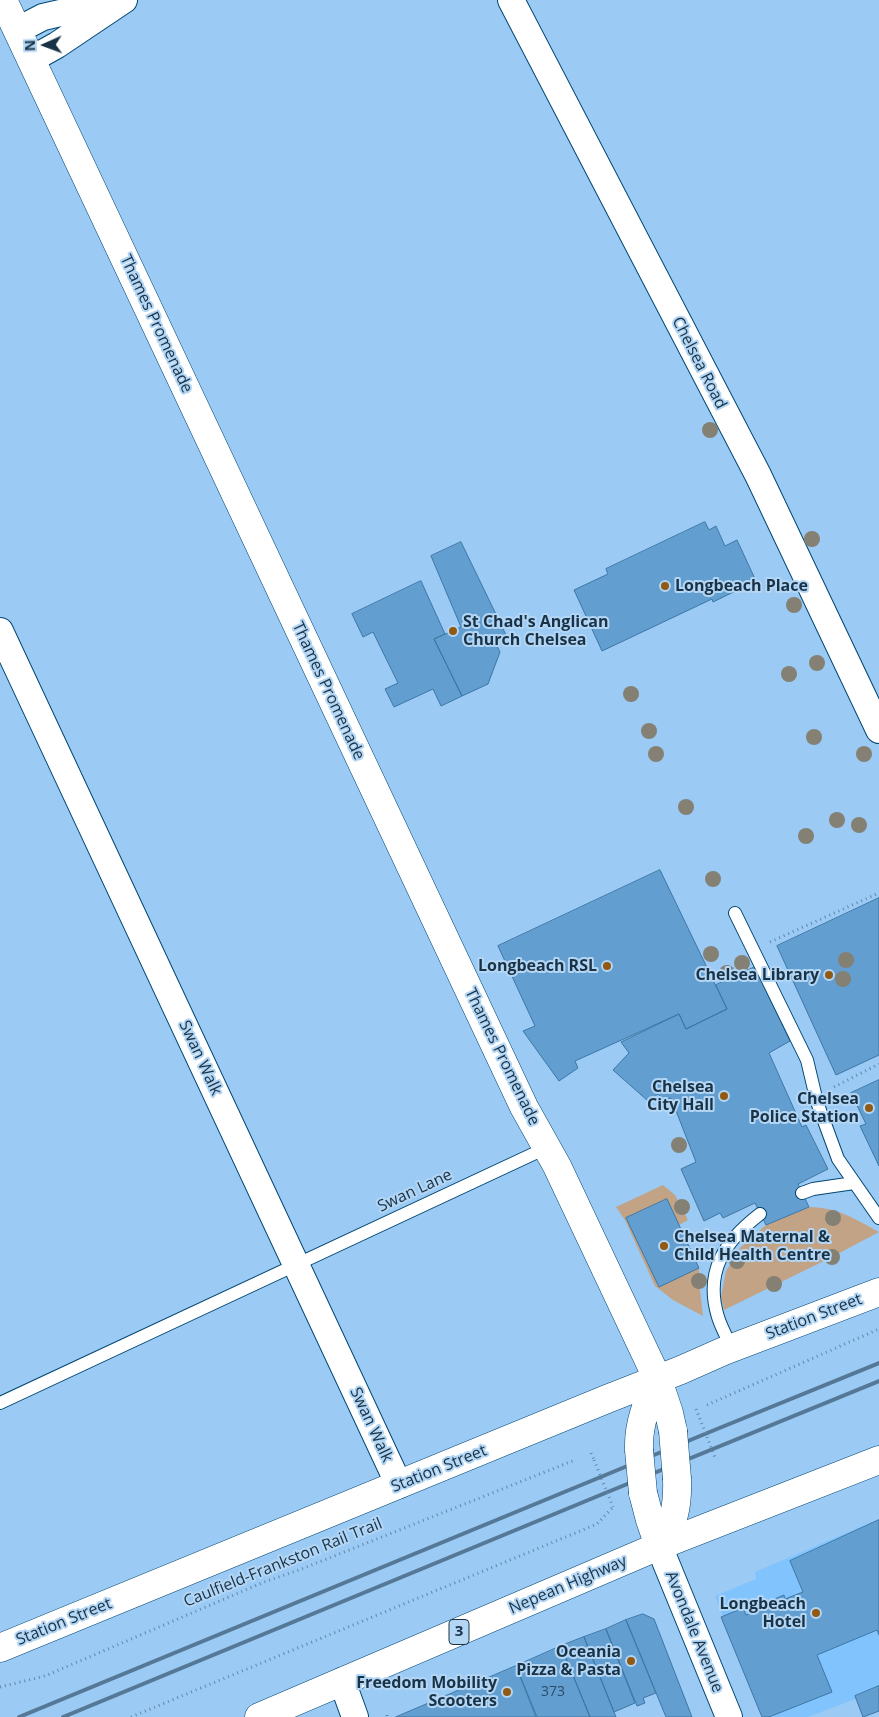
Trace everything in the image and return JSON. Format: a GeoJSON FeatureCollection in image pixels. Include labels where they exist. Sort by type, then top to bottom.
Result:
{"type":"FeatureCollection","features":[{"type":"Feature","properties":{"kind":"main road","name":"Thames Promenade"},"geometry":{"type":"LineString","coordinates":[[4,0],[524,1107],[567,1188],[658,1380],[673,1430],[677,1479],[677,1497],[673,1521],[659,1546]]}},
{"type":"Feature","properties":{"kind":"main road","name":"Station Street"},"geometry":{"type":"LineString","coordinates":[[0,1648],[658,1380],[732,1348],[879,1292]]}},
{"type":"Feature","properties":{"kind":"main road"},"geometry":{"type":"LineString","coordinates":[[658,1380],[642,1418],[639,1450],[643,1493],[659,1546]]}},
{"type":"Feature","properties":{"kind":"main road","name":"Nepean Highway"},"geometry":{"type":"LineString","coordinates":[[259,1717],[659,1546],[879,1460]]}},
{"type":"Feature","properties":{"kind":"street"},"geometry":{"type":"LineString","coordinates":[[18,30],[43,17],[118,0]]}},
{"type":"Feature","properties":{"kind":"street"},"geometry":{"type":"LineString","coordinates":[[32,59],[57,45],[124,0]]}},
{"type":"Feature","properties":{"kind":"street","name":"Chelsea Road"},"geometry":{"type":"LineString","coordinates":[[511,0],[758,475],[879,730]]}},
{"type":"Feature","properties":{"kind":"street","name":"Swan Walk"},"geometry":{"type":"LineString","coordinates":[[0,631],[399,1485]]}},
{"type":"Feature","properties":{"kind":"street","name":"Avondale Avenue"},"geometry":{"type":"LineString","coordinates":[[659,1546],[729,1717]]}},
{"type":"Feature","properties":{"kind":"street"},"geometry":{"type":"LineString","coordinates":[[342,1681],[355,1717]]}},
{"type":"Feature","properties":{"kind":"lane"},"geometry":{"type":"LineString","coordinates":[[734,913],[807,1060],[816,1096],[838,1158],[879,1218]]}},
{"type":"Feature","properties":{"kind":"lane","name":"Swan Lane"},"geometry":{"type":"LineString","coordinates":[[0,1403],[546,1148]]}},
{"type":"Feature","properties":{"kind":"lane"},"geometry":{"type":"LineString","coordinates":[[802,1193],[813,1189],[854,1183]]}},
{"type":"Feature","properties":{"kind":"lane"},"geometry":{"type":"LineString","coordinates":[[732,1348],[718,1318],[713,1291],[714,1282],[720,1259],[732,1239],[741,1228],[760,1214]]}},
{"type":"Feature","properties":{"kind":"path"},"geometry":{"type":"LineString","coordinates":[[753,950],[879,893]]}},
{"type":"Feature","properties":{"kind":"path"},"geometry":{"type":"LineString","coordinates":[[816,1096],[879,1064]]}},
{"type":"Feature","properties":{"kind":"path"},"geometry":{"type":"LineString","coordinates":[[707,1405],[879,1328]]}},
{"type":"Feature","properties":{"kind":"path"},"geometry":{"type":"LineString","coordinates":[[696,1409],[716,1460]]}},
{"type":"Feature","properties":{"kind":"path"},"geometry":{"type":"LineString","coordinates":[[131,1717],[597,1524],[614,1507],[591,1453]]}},
{"type":"Feature","properties":{"kind":"path","name":"Caulfield-Frankston Rail Trail"},"geometry":{"type":"LineString","coordinates":[[0,1687],[45,1676],[264,1582],[299,1570],[575,1460]]}},
{"type":"Feature","properties":{"kind":"shaded area"},"geometry":{"type":"Polygon","coordinates":[[[663,1185],[675,1195],[688,1220],[679,1225],[667,1199],[627,1218],[699,1268],[703,1316],[673,1300],[655,1286],[625,1220],[616,1207],[663,1185]]]}},
{"type":"Feature","properties":{"kind":"shaded area"},"geometry":{"type":"Polygon","coordinates":[[[809,1207],[829,1209],[853,1218],[879,1232],[724,1310],[721,1297],[726,1271],[741,1247],[766,1225],[809,1207]]]}},
{"type":"Feature","properties":{"kind":"shaded area"},"geometry":{"type":"Polygon","coordinates":[[[879,1519],[879,1690],[808,1717],[762,1717],[715,1596],[756,1579],[755,1572],[879,1519]]]}},
{"type":"Feature","properties":{"kind":"building","name":"Longbeach Place"},"geometry":{"type":"Polygon","coordinates":[[[705,522],[709,530],[716,526],[725,546],[737,540],[756,581],[713,602],[712,599],[602,651],[574,590],[608,574],[606,569],[705,522]]]}},
{"type":"Feature","properties":{"kind":"building"},"geometry":{"type":"Polygon","coordinates":[[[461,542],[507,637],[495,642],[500,652],[488,684],[462,696],[434,639],[461,627],[431,556],[461,542]]]}},
{"type":"Feature","properties":{"kind":"building","name":"St Chad's Anglican Church Chelsea"},"geometry":{"type":"Polygon","coordinates":[[[421,581],[445,634],[434,639],[462,696],[441,706],[433,689],[394,707],[385,689],[398,683],[373,632],[363,637],[352,614],[421,581]]]}},
{"type":"Feature","properties":{"kind":"building","name":"Longbeach RSL"},"geometry":{"type":"Polygon","coordinates":[[[660,870],[727,1009],[686,1029],[679,1014],[575,1061],[578,1068],[559,1081],[523,1031],[535,1026],[498,946],[660,870]]]}},
{"type":"Feature","properties":{"kind":"building"},"geometry":{"type":"Polygon","coordinates":[[[879,898],[879,1055],[836,1075],[777,946],[879,898]]]}},
{"type":"Feature","properties":{"kind":"building","name":"Chelsea City Hall"},"geometry":{"type":"Polygon","coordinates":[[[755,967],[790,1041],[769,1053],[802,1127],[806,1125],[828,1169],[798,1184],[809,1207],[766,1225],[755,1203],[723,1218],[720,1213],[704,1221],[681,1169],[696,1162],[671,1098],[664,1101],[658,1094],[648,1101],[613,1070],[629,1053],[621,1042],[679,1014],[686,1029],[727,1009],[716,985],[755,967]]]}},
{"type":"Feature","properties":{"kind":"building","name":"Chelsea Police Station"},"geometry":{"type":"Polygon","coordinates":[[[879,1080],[879,1166],[860,1126],[866,1124],[851,1093],[879,1080]]]}},
{"type":"Feature","properties":{"kind":"building","name":"Chelsea Maternal & Child Health Centre"},"geometry":{"type":"Polygon","coordinates":[[[667,1199],[699,1268],[659,1287],[626,1218],[667,1199]]]}},
{"type":"Feature","properties":{"kind":"building"},"geometry":{"type":"Polygon","coordinates":[[[879,1520],[879,1635],[877,1630],[817,1655],[832,1692],[769,1717],[762,1717],[721,1617],[743,1608],[746,1615],[765,1608],[763,1604],[784,1595],[785,1599],[803,1592],[790,1561],[879,1520]]]}},
{"type":"Feature","properties":{"kind":"building"},"geometry":{"type":"Polygon","coordinates":[[[643,1614],[654,1619],[692,1717],[666,1717],[626,1620],[643,1614]]]}},
{"type":"Feature","properties":{"kind":"building","name":"Oceania Pizza & Pasta"},"geometry":{"type":"Polygon","coordinates":[[[626,1620],[656,1693],[643,1698],[645,1703],[637,1706],[606,1629],[626,1620]]]}},
{"type":"Feature","properties":{"kind":"building"},"geometry":{"type":"Polygon","coordinates":[[[606,1629],[635,1703],[614,1712],[584,1637],[606,1629]]]}},
{"type":"Feature","properties":{"kind":"building"},"geometry":{"type":"Polygon","coordinates":[[[584,1637],[616,1717],[590,1717],[561,1646],[584,1637]]]}},
{"type":"Feature","properties":{"kind":"building"},"geometry":{"type":"Polygon","coordinates":[[[561,1646],[590,1717],[537,1717],[516,1666],[561,1646]]]}},
{"type":"Feature","properties":{"kind":"building"},"geometry":{"type":"Polygon","coordinates":[[[516,1666],[536,1717],[396,1717],[516,1666]]]}},
{"type":"Feature","properties":{"kind":"building"},"geometry":{"type":"Polygon","coordinates":[[[879,1686],[879,1711],[863,1717],[855,1696],[879,1686]]]}},
{"type":"Feature","properties":{"kind":"railway"},"geometry":{"type":"LineString","coordinates":[[19,1717],[879,1363]]}},
{"type":"Feature","properties":{"kind":"railway"},"geometry":{"type":"LineString","coordinates":[[63,1717],[879,1381]]}},
{"type":"Feature","properties":{"kind":"place","name":"Longbeach Place"},"geometry":{"type":"Point","coordinates":[665,586]}},
{"type":"Feature","properties":{"kind":"place","name":"St Chad's Anglican Church Chelsea"},"geometry":{"type":"Point","coordinates":[453,631]}},
{"type":"Feature","properties":{"kind":"place","name":"Longbeach RSL"},"geometry":{"type":"Point","coordinates":[607,966]}},
{"type":"Feature","properties":{"kind":"place","name":"Chelsea Library"},"geometry":{"type":"Point","coordinates":[829,975]}},
{"type":"Feature","properties":{"kind":"place","name":"Chelsea City Hall"},"geometry":{"type":"Point","coordinates":[724,1096]}},
{"type":"Feature","properties":{"kind":"place","name":"Chelsea Police Station"},"geometry":{"type":"Point","coordinates":[869,1108]}},
{"type":"Feature","properties":{"kind":"place","name":"Chelsea Maternal & Child Health Centre"},"geometry":{"type":"Point","coordinates":[664,1246]}},
{"type":"Feature","properties":{"kind":"place","name":"Longbeach Hotel"},"geometry":{"type":"Point","coordinates":[816,1613]}},
{"type":"Feature","properties":{"kind":"place","name":"Oceania Pizza & Pasta"},"geometry":{"type":"Point","coordinates":[631,1661]}},
{"type":"Feature","properties":{"kind":"place","name":"Freedom Mobility Scooters"},"geometry":{"type":"Point","coordinates":[507,1692]}}]}
